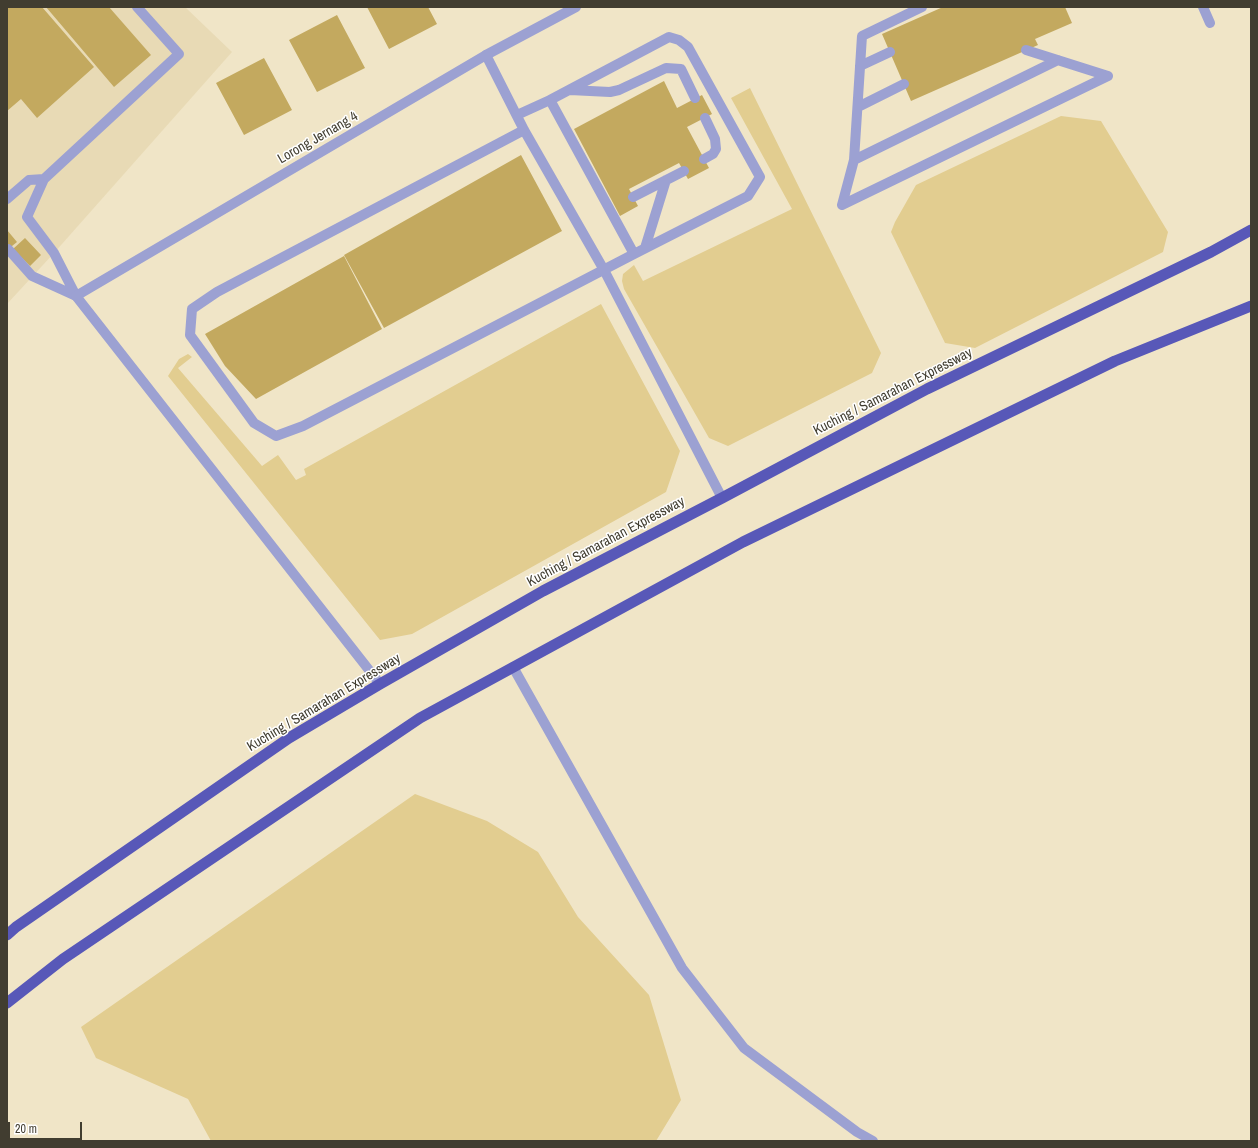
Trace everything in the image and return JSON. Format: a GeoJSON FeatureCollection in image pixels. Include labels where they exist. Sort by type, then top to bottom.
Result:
{"type":"FeatureCollection","features":[{"type":"Feature","properties":{"kind":"highway","name":"Kuching / Samarahan Expressway"},"geometry":{"type":"LineString","coordinates":[[7,935],[16,927],[289,738],[543,591],[927,389],[1211,252],[1251,230]]}},
{"type":"Feature","properties":{"kind":"highway"},"geometry":{"type":"LineString","coordinates":[[7,1003],[63,960],[420,718],[743,542],[1115,361],[1251,306]]}},
{"type":"Feature","properties":{"kind":"street"},"geometry":{"type":"LineString","coordinates":[[137,7],[179,54],[44,179],[27,217],[54,253],[76,296],[380,684]]}},
{"type":"Feature","properties":{"kind":"street","name":"Lorong Jernang 4"},"geometry":{"type":"LineString","coordinates":[[76,296],[486,55],[576,7]]}},
{"type":"Feature","properties":{"kind":"street"},"geometry":{"type":"LineString","coordinates":[[922,7],[862,36],[854,160],[842,205],[1108,76],[1026,50]]}},
{"type":"Feature","properties":{"kind":"street"},"geometry":{"type":"LineString","coordinates":[[1203,7],[1210,23]]}},
{"type":"Feature","properties":{"kind":"street"},"geometry":{"type":"LineString","coordinates":[[517,115],[570,90],[669,37],[680,40],[688,47],[760,177],[748,196],[303,426],[276,436],[254,423],[190,335],[192,309],[217,292],[524,130]]}},
{"type":"Feature","properties":{"kind":"street"},"geometry":{"type":"LineString","coordinates":[[860,66],[890,52]]}},
{"type":"Feature","properties":{"kind":"street"},"geometry":{"type":"LineString","coordinates":[[486,55],[524,130],[604,270],[722,498]]}},
{"type":"Feature","properties":{"kind":"street"},"geometry":{"type":"LineString","coordinates":[[854,160],[1058,60]]}},
{"type":"Feature","properties":{"kind":"street"},"geometry":{"type":"LineString","coordinates":[[570,90],[610,92],[620,90],[666,68],[681,69],[695,98]]}},
{"type":"Feature","properties":{"kind":"street"},"geometry":{"type":"LineString","coordinates":[[858,107],[904,84]]}},
{"type":"Feature","properties":{"kind":"street"},"geometry":{"type":"LineString","coordinates":[[550,100],[613,208],[634,254]]}},
{"type":"Feature","properties":{"kind":"street"},"geometry":{"type":"LineString","coordinates":[[704,159],[713,154],[716,149],[715,139],[705,118]]}},
{"type":"Feature","properties":{"kind":"street"},"geometry":{"type":"LineString","coordinates":[[633,197],[684,171]]}},
{"type":"Feature","properties":{"kind":"street"},"geometry":{"type":"LineString","coordinates":[[7,199],[29,180],[44,179]]}},
{"type":"Feature","properties":{"kind":"street"},"geometry":{"type":"LineString","coordinates":[[645,248],[666,180]]}},
{"type":"Feature","properties":{"kind":"street"},"geometry":{"type":"LineString","coordinates":[[8,250],[32,276],[76,296]]}},
{"type":"Feature","properties":{"kind":"street"},"geometry":{"type":"LineString","coordinates":[[513,667],[682,968],[744,1048],[855,1136],[873,1141]]}},
{"type":"Feature","properties":{"kind":"shaded area"},"geometry":{"type":"Polygon","coordinates":[[[7,7],[185,7],[232,52],[7,304],[7,7]]]}},
{"type":"Feature","properties":{"kind":"shaded area"},"geometry":{"type":"Polygon","coordinates":[[[750,88],[881,353],[872,373],[728,446],[709,438],[624,289],[622,281],[623,274],[634,265],[643,281],[792,209],[731,98],[750,88]]]}},
{"type":"Feature","properties":{"kind":"shaded area"},"geometry":{"type":"Polygon","coordinates":[[[1061,116],[1101,121],[1168,232],[1163,252],[975,348],[945,343],[891,232],[895,222],[916,185],[1061,116]]]}},
{"type":"Feature","properties":{"kind":"shaded area"},"geometry":{"type":"Polygon","coordinates":[[[601,304],[680,451],[666,492],[412,634],[380,640],[168,376],[179,359],[188,354],[192,357],[178,368],[262,466],[278,455],[296,480],[306,475],[304,469],[601,304]]]}},
{"type":"Feature","properties":{"kind":"shaded area"},"geometry":{"type":"Polygon","coordinates":[[[415,794],[487,821],[538,852],[578,917],[649,995],[681,1100],[656,1141],[211,1141],[188,1099],[96,1058],[81,1027],[415,794]]]}},
{"type":"Feature","properties":{"kind":"building"},"geometry":{"type":"Polygon","coordinates":[[[7,7],[42,7],[94,67],[37,118],[21,99],[7,111],[7,7]]]}},
{"type":"Feature","properties":{"kind":"building"},"geometry":{"type":"Polygon","coordinates":[[[46,7],[109,7],[151,55],[114,87],[46,7]]]}},
{"type":"Feature","properties":{"kind":"building"},"geometry":{"type":"Polygon","coordinates":[[[367,7],[428,7],[437,24],[389,49],[367,7]]]}},
{"type":"Feature","properties":{"kind":"building"},"geometry":{"type":"Polygon","coordinates":[[[943,7],[1065,7],[1072,23],[1035,39],[1038,45],[911,101],[882,34],[943,7]]]}},
{"type":"Feature","properties":{"kind":"building"},"geometry":{"type":"Polygon","coordinates":[[[337,15],[365,68],[317,92],[289,40],[337,15]]]}},
{"type":"Feature","properties":{"kind":"building"},"geometry":{"type":"Polygon","coordinates":[[[264,58],[292,110],[244,135],[216,83],[264,58]]]}},
{"type":"Feature","properties":{"kind":"building"},"geometry":{"type":"Polygon","coordinates":[[[664,81],[677,108],[702,95],[712,114],[687,127],[709,168],[688,179],[679,163],[629,189],[638,206],[620,216],[574,129],[664,81]]]}},
{"type":"Feature","properties":{"kind":"building"},"geometry":{"type":"Polygon","coordinates":[[[521,155],[562,231],[384,328],[344,255],[521,155]]]}},
{"type":"Feature","properties":{"kind":"building"},"geometry":{"type":"Polygon","coordinates":[[[7,230],[17,242],[7,250],[7,230]]]}},
{"type":"Feature","properties":{"kind":"building"},"geometry":{"type":"Polygon","coordinates":[[[25,238],[41,255],[30,266],[13,249],[25,238]]]}},
{"type":"Feature","properties":{"kind":"building"},"geometry":{"type":"Polygon","coordinates":[[[344,256],[382,329],[256,399],[225,366],[205,334],[344,256]]]}}]}
